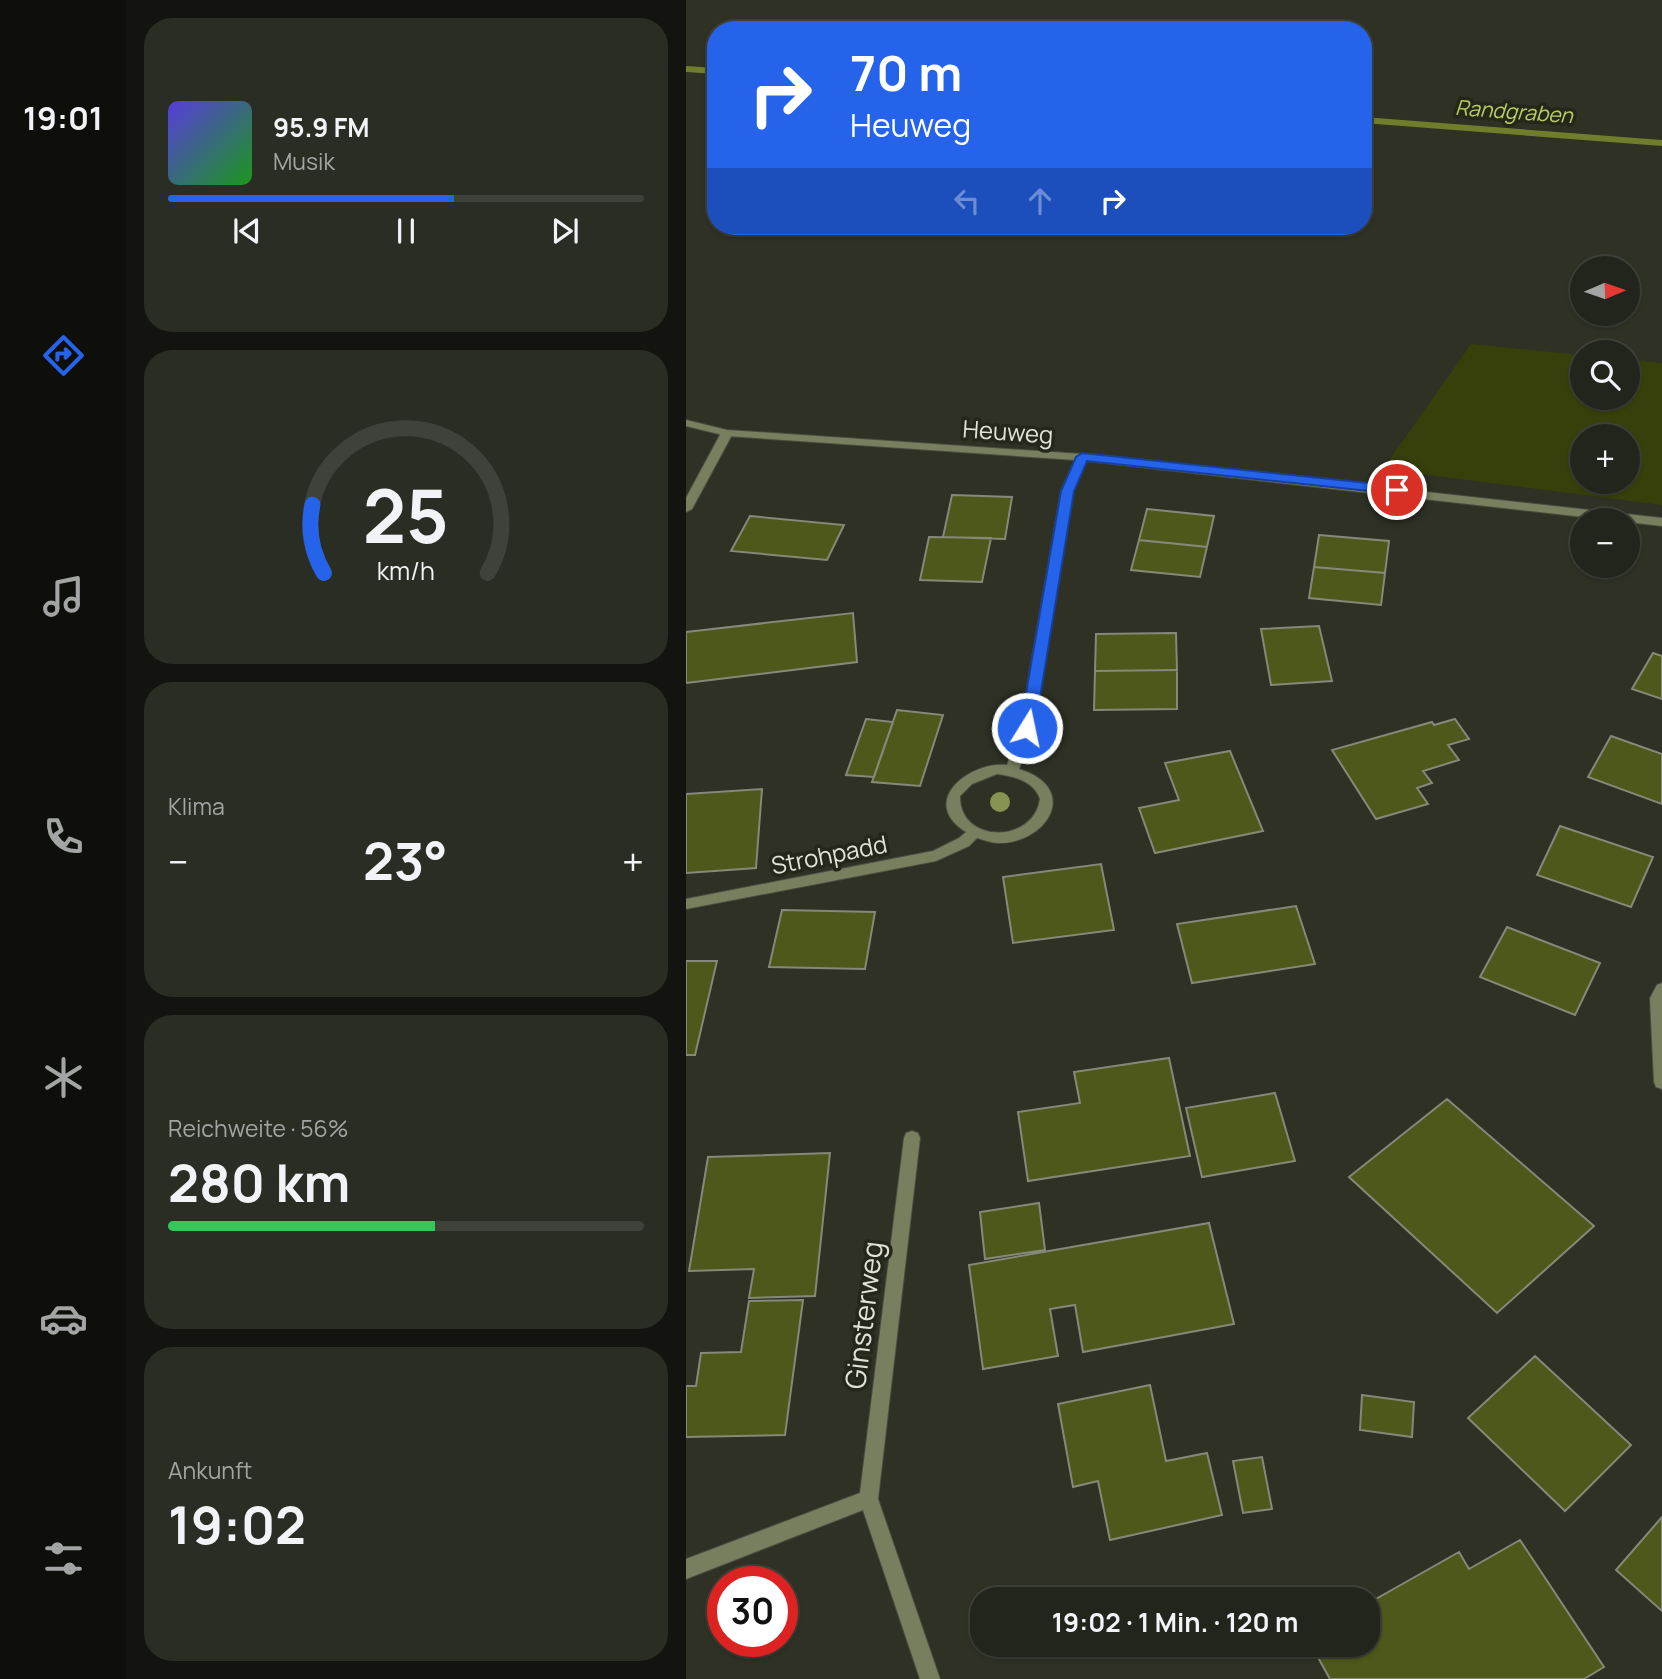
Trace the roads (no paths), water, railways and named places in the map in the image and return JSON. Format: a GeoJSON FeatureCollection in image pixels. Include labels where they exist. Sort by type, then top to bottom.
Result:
{"type":"FeatureCollection","features":[{"type":"Feature","properties":{"kind":"street","name":"Heuweg"},"geometry":{"type":"LineString","coordinates":[[686,423],[727,433],[1082,457],[1662,522]]}},
{"type":"Feature","properties":{"kind":"street"},"geometry":{"type":"LineString","coordinates":[[686,509],[727,433]]}},
{"type":"Feature","properties":{"kind":"street"},"geometry":{"type":"LineString","coordinates":[[1012,769],[1027,728],[1067,491],[1082,457]]}},
{"type":"Feature","properties":{"kind":"street"},"geometry":{"type":"LineString","coordinates":[[1012,769],[1034,779],[1046,795],[1045,808],[1038,820],[1016,834],[987,836],[974,833],[961,825],[954,814],[952,803],[956,791],[965,780],[980,773],[1012,769]]}},
{"type":"Feature","properties":{"kind":"street","name":"Strohpadd"},"geometry":{"type":"LineString","coordinates":[[686,904],[936,856],[964,842],[974,833]]}},
{"type":"Feature","properties":{"kind":"street"},"geometry":{"type":"LineString","coordinates":[[1662,989],[1658,998],[1662,1082]]}},
{"type":"Feature","properties":{"kind":"street","name":"Ginsterweg"},"geometry":{"type":"LineString","coordinates":[[912,1138],[869,1499],[930,1679]]}},
{"type":"Feature","properties":{"kind":"street"},"geometry":{"type":"LineString","coordinates":[[686,1569],[869,1499]]}},
{"type":"Feature","properties":{"kind":"waterway","name":"Randgraben"},"geometry":{"type":"LineString","coordinates":[[686,69],[707,70]]}},
{"type":"Feature","properties":{"kind":"waterway","name":"Randgraben"},"geometry":{"type":"LineString","coordinates":[[1372,121],[1662,143]]}}]}
